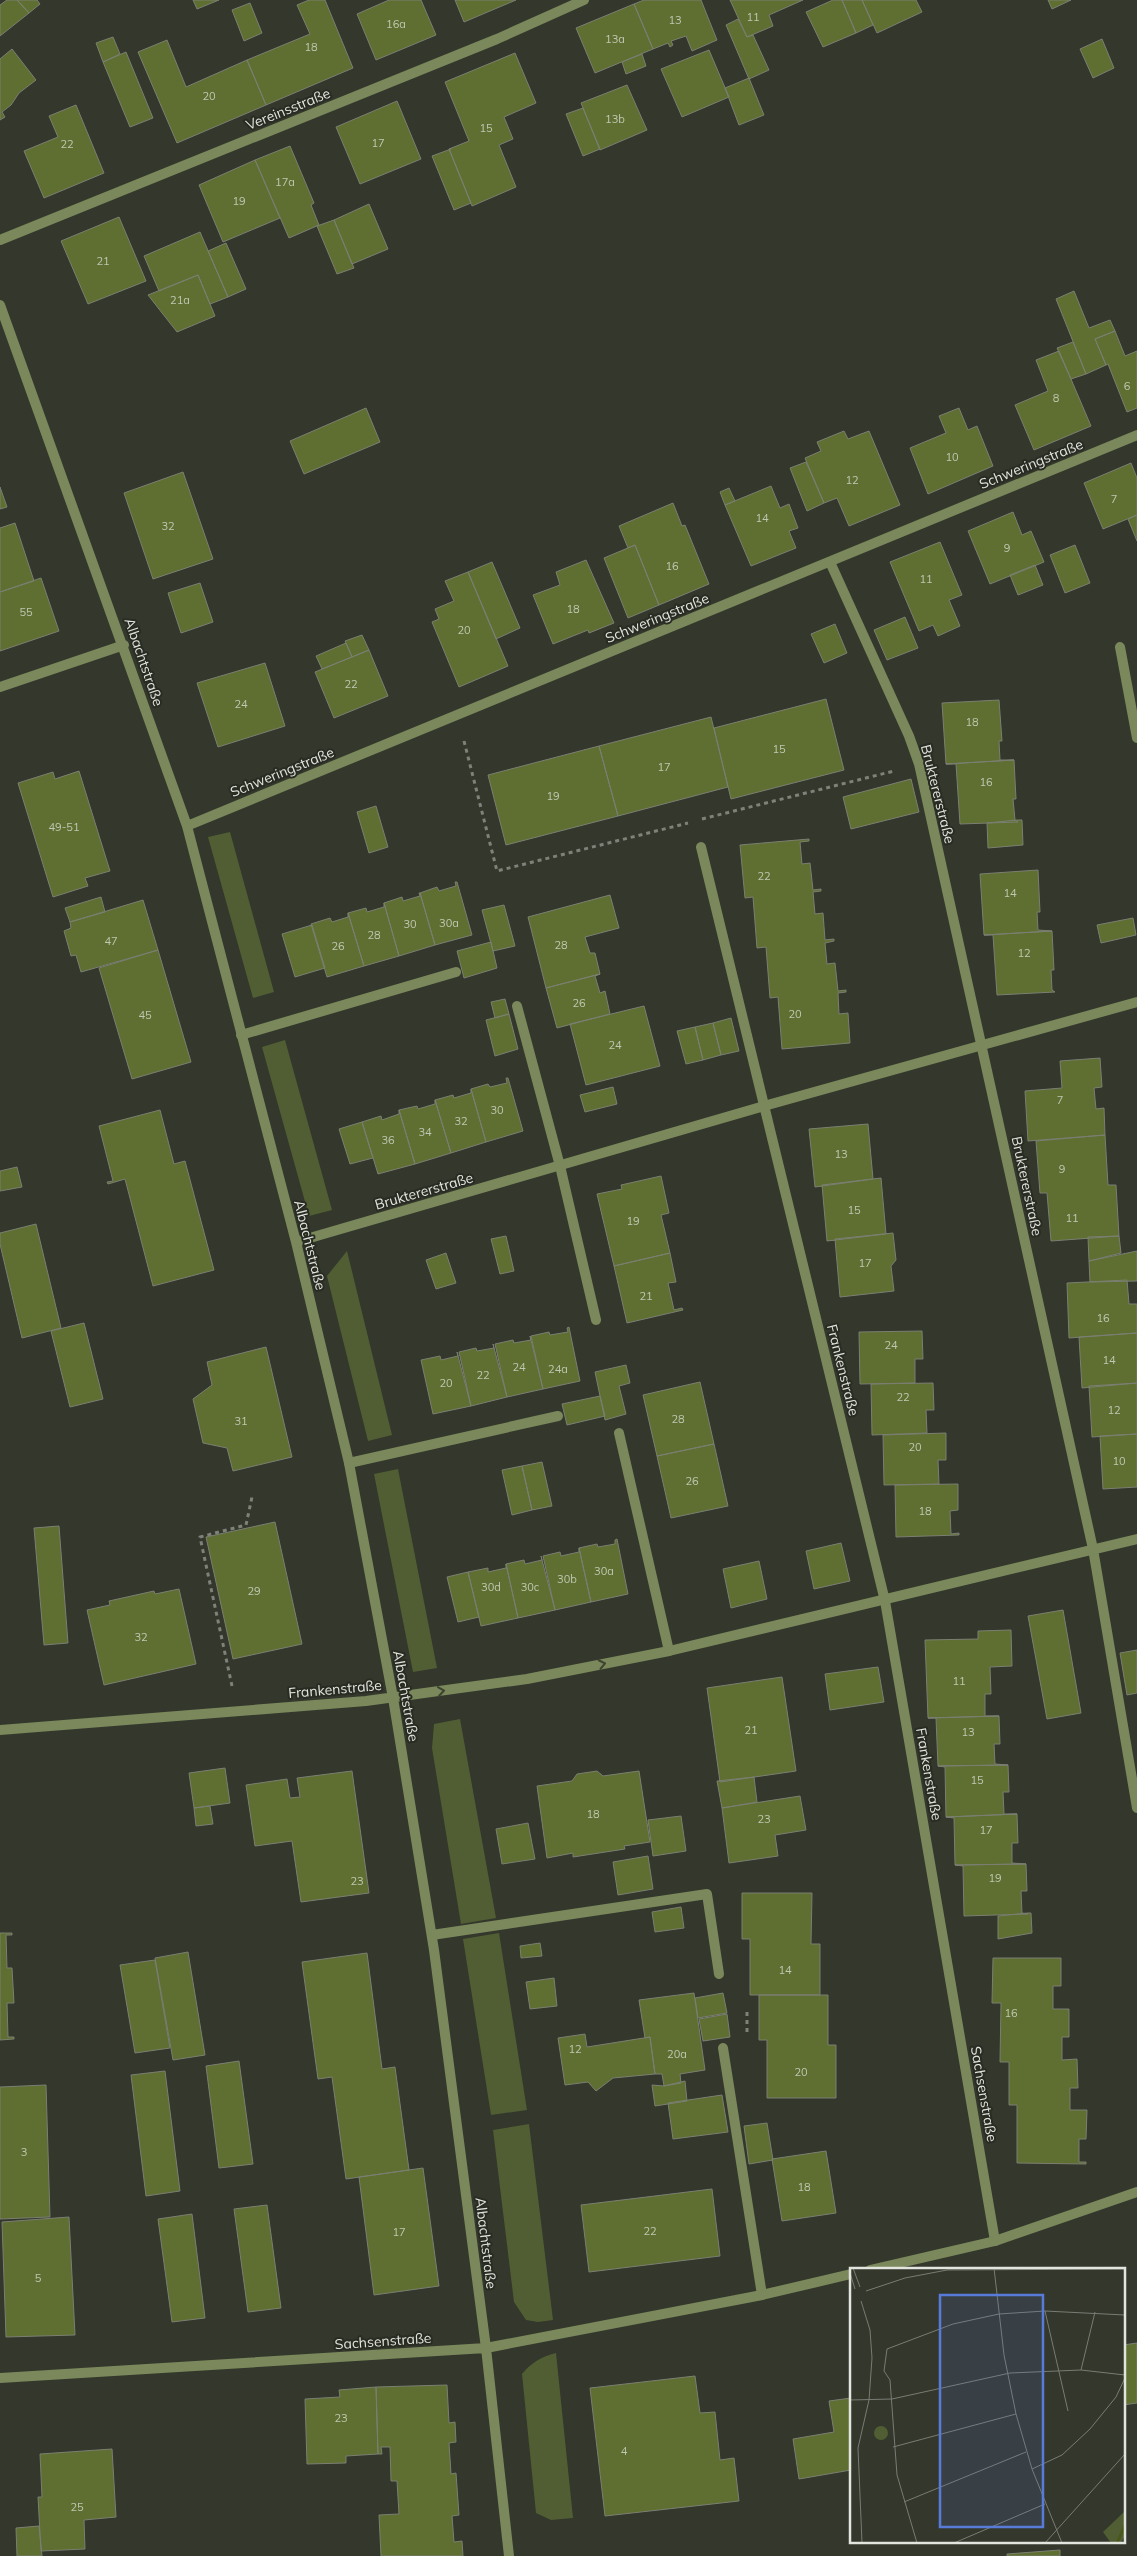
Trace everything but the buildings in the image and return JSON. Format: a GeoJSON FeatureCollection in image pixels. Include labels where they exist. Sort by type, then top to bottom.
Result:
{"type":"FeatureCollection","features":[{"type":"Feature","properties":{"kind":"street","name":"Vereinsstraße"},"geometry":{"type":"LineString","coordinates":[[0,240],[497,39],[584,0]]}},
{"type":"Feature","properties":{"kind":"street","name":"Albachtstraße"},"geometry":{"type":"LineString","coordinates":[[0,305],[124,645],[187,826],[296,1242],[349,1463],[393,1698],[432,1935],[486,2348],[508,2556]]}},
{"type":"Feature","properties":{"kind":"street","name":"Schweringstraße"},"geometry":{"type":"LineString","coordinates":[[187,826],[1137,435]]}},
{"type":"Feature","properties":{"kind":"street","name":"Bruktererstraße"},"geometry":{"type":"LineString","coordinates":[[830,562],[909,736],[919,764],[1093,1550]]}},
{"type":"Feature","properties":{"kind":"street"},"geometry":{"type":"LineString","coordinates":[[0,688],[124,645]]}},
{"type":"Feature","properties":{"kind":"street"},"geometry":{"type":"LineString","coordinates":[[1120,647],[1137,738]]}},
{"type":"Feature","properties":{"kind":"street"},"geometry":{"type":"LineString","coordinates":[[701,847],[764,1106]]}},
{"type":"Feature","properties":{"kind":"street"},"geometry":{"type":"LineString","coordinates":[[241,1035],[456,972]]}},
{"type":"Feature","properties":{"kind":"street","name":"Bruktererstraße"},"geometry":{"type":"LineString","coordinates":[[296,1242],[764,1106],[1137,1002]]}},
{"type":"Feature","properties":{"kind":"street"},"geometry":{"type":"LineString","coordinates":[[517,1006],[560,1166],[596,1320]]}},
{"type":"Feature","properties":{"kind":"street","name":"Frankenstraße"},"geometry":{"type":"LineString","coordinates":[[764,1106],[885,1601],[947,1953]]}},
{"type":"Feature","properties":{"kind":"street"},"geometry":{"type":"LineString","coordinates":[[349,1463],[558,1416]]}},
{"type":"Feature","properties":{"kind":"street"},"geometry":{"type":"LineString","coordinates":[[619,1433],[669,1651]]}},
{"type":"Feature","properties":{"kind":"street","name":"Frankenstraße"},"geometry":{"type":"LineString","coordinates":[[0,1730],[393,1698],[527,1679],[669,1651],[885,1601],[1137,1539]]}},
{"type":"Feature","properties":{"kind":"street"},"geometry":{"type":"LineString","coordinates":[[1093,1550],[1137,1808]]}},
{"type":"Feature","properties":{"kind":"street"},"geometry":{"type":"LineString","coordinates":[[432,1935],[707,1894],[719,1974]]}},
{"type":"Feature","properties":{"kind":"street","name":"Sachsenstraße"},"geometry":{"type":"LineString","coordinates":[[947,1953],[995,2241]]}},
{"type":"Feature","properties":{"kind":"street"},"geometry":{"type":"LineString","coordinates":[[723,2048],[762,2295]]}},
{"type":"Feature","properties":{"kind":"street"},"geometry":{"type":"LineString","coordinates":[[879,2268],[995,2241],[1137,2192]]}},
{"type":"Feature","properties":{"kind":"street","name":"Sachsenstraße"},"geometry":{"type":"LineString","coordinates":[[0,2378],[486,2348],[762,2295],[850,2274]]}},
{"type":"Feature","properties":{"kind":"path"},"geometry":{"type":"LineString","coordinates":[[457,715],[497,871],[919,764]]}},
{"type":"Feature","properties":{"kind":"path"},"geometry":{"type":"LineString","coordinates":[[232,1689],[200,1537],[246,1525],[252,1497]]}},
{"type":"Feature","properties":{"kind":"green space"},"geometry":{"type":"Polygon","coordinates":[[[230,832],[274,992],[253,998],[208,837],[230,832]]]}},
{"type":"Feature","properties":{"kind":"green space"},"geometry":{"type":"Polygon","coordinates":[[[285,1040],[332,1210],[309,1216],[262,1047],[285,1040]]]}},
{"type":"Feature","properties":{"kind":"green space"},"geometry":{"type":"Polygon","coordinates":[[[347,1251],[392,1435],[368,1441],[327,1276],[347,1251]]]}},
{"type":"Feature","properties":{"kind":"green space"},"geometry":{"type":"Polygon","coordinates":[[[398,1469],[437,1668],[413,1672],[374,1474],[398,1469]]]}},
{"type":"Feature","properties":{"kind":"green space"},"geometry":{"type":"Polygon","coordinates":[[[460,1719],[496,1918],[461,1924],[432,1748],[434,1724],[460,1719]]]}},
{"type":"Feature","properties":{"kind":"green space"},"geometry":{"type":"Polygon","coordinates":[[[499,1933],[527,2110],[491,2115],[463,1939],[499,1933]]]}},
{"type":"Feature","properties":{"kind":"green space"},"geometry":{"type":"Polygon","coordinates":[[[529,2124],[553,2320],[538,2322],[526,2320],[514,2302],[493,2130],[529,2124]]]}},
{"type":"Feature","properties":{"kind":"green space"},"geometry":{"type":"Polygon","coordinates":[[[556,2353],[573,2518],[551,2520],[536,2513],[522,2374],[537,2360],[556,2353]]]}}]}
